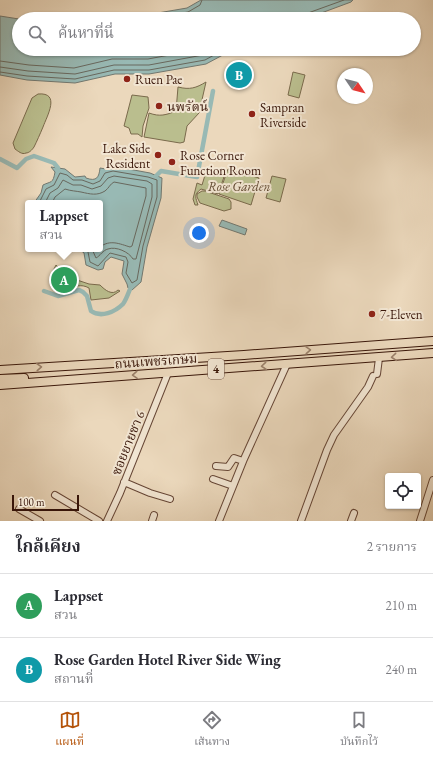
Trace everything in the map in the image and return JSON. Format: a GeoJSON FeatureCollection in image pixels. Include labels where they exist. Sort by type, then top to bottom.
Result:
{"type":"FeatureCollection","features":[{"type":"Feature","properties":{"kind":"main road","name":"ถนนเพชรเกษม"},"geometry":{"type":"LineString","coordinates":[[0,370],[237,356],[433,340]]}},
{"type":"Feature","properties":{"kind":"main road","name":"ถนนเพชรเกษม"},"geometry":{"type":"LineString","coordinates":[[0,385],[433,354]]}},
{"type":"Feature","properties":{"kind":"main road"},"geometry":{"type":"LineString","coordinates":[[0,379],[47,378],[49,381]]}},
{"type":"Feature","properties":{"kind":"street"},"geometry":{"type":"LineString","coordinates":[[301,521],[327,450],[334,435],[375,375],[377,358]]}},
{"type":"Feature","properties":{"kind":"street"},"geometry":{"type":"LineString","coordinates":[[219,521],[243,461],[287,364]]}},
{"type":"Feature","properties":{"kind":"street","name":"ซอยยายชา 6"},"geometry":{"type":"LineString","coordinates":[[107,521],[168,373]]}},
{"type":"Feature","properties":{"kind":"street"},"geometry":{"type":"LineString","coordinates":[[216,466],[228,467],[234,458],[243,461]]}},
{"type":"Feature","properties":{"kind":"street"},"geometry":{"type":"LineString","coordinates":[[213,479],[233,486]]}},
{"type":"Feature","properties":{"kind":"street"},"geometry":{"type":"LineString","coordinates":[[420,521],[433,480]]}},
{"type":"Feature","properties":{"kind":"street"},"geometry":{"type":"LineString","coordinates":[[124,482],[170,500]]}},
{"type":"Feature","properties":{"kind":"street"},"geometry":{"type":"LineString","coordinates":[[55,495],[88,518],[99,521]]}},
{"type":"Feature","properties":{"kind":"street"},"geometry":{"type":"LineString","coordinates":[[19,509],[40,521]]}},
{"type":"Feature","properties":{"kind":"street"},"geometry":{"type":"LineString","coordinates":[[351,521],[354,513]]}},
{"type":"Feature","properties":{"kind":"green space"},"geometry":{"type":"Polygon","coordinates":[[[293,72],[305,75],[299,98],[288,95],[293,72]]]}},
{"type":"Feature","properties":{"kind":"green space"},"geometry":{"type":"Polygon","coordinates":[[[206,82],[199,113],[187,126],[184,142],[180,143],[144,137],[149,113],[163,115],[176,111],[178,87],[193,88],[206,82]]]}},
{"type":"Feature","properties":{"kind":"green space"},"geometry":{"type":"Polygon","coordinates":[[[38,94],[45,94],[49,97],[51,106],[34,147],[28,152],[22,153],[15,149],[13,143],[32,98],[38,94]]]}},
{"type":"Feature","properties":{"kind":"green space"},"geometry":{"type":"Polygon","coordinates":[[[132,95],[148,97],[149,108],[143,126],[142,137],[138,134],[131,134],[129,128],[124,126],[132,95]]]}},
{"type":"Feature","properties":{"kind":"green space","name":"Rose Garden"},"geometry":{"type":"Polygon","coordinates":[[[228,169],[259,178],[251,205],[219,194],[228,169]]]}},
{"type":"Feature","properties":{"kind":"green space"},"geometry":{"type":"Polygon","coordinates":[[[206,172],[224,177],[218,194],[201,189],[196,195],[198,205],[195,205],[193,199],[197,183],[202,185],[206,172]]]}},
{"type":"Feature","properties":{"kind":"green space"},"geometry":{"type":"Polygon","coordinates":[[[272,176],[286,179],[280,202],[266,198],[272,176]]]}},
{"type":"Feature","properties":{"kind":"green space"},"geometry":{"type":"Polygon","coordinates":[[[202,191],[229,199],[231,202],[231,209],[224,211],[200,203],[197,194],[202,191]]]}},
{"type":"Feature","properties":{"kind":"green space"},"geometry":{"type":"Polygon","coordinates":[[[56,265],[59,268],[59,274],[89,284],[100,285],[111,292],[116,292],[118,290],[120,291],[109,298],[91,300],[89,288],[83,286],[73,287],[65,291],[56,290],[51,287],[53,271],[56,265]]]}},
{"type":"Feature","properties":{"kind":"water"},"geometry":{"type":"Polygon","coordinates":[[[201,0],[353,0],[324,12],[164,12],[187,8],[201,0]]]}},
{"type":"Feature","properties":{"kind":"water"},"geometry":{"type":"Polygon","coordinates":[[[0,16],[12,18],[12,56],[221,56],[206,64],[149,74],[115,74],[75,83],[27,80],[0,75],[0,16]]]}},
{"type":"Feature","properties":{"kind":"water"},"geometry":{"type":"Polygon","coordinates":[[[112,166],[150,173],[162,178],[161,198],[147,247],[141,282],[132,290],[128,288],[122,274],[124,261],[111,257],[105,262],[103,269],[98,270],[86,265],[83,252],[103,252],[103,200],[36,200],[41,193],[43,185],[51,182],[53,179],[55,172],[51,167],[65,169],[75,177],[85,176],[86,178],[90,179],[97,178],[100,168],[106,169],[112,166]]]}},
{"type":"Feature","properties":{"kind":"water"},"geometry":{"type":"Polygon","coordinates":[[[222,220],[247,229],[245,235],[219,226],[222,220]]]}},
{"type":"Feature","properties":{"kind":"waterway"},"geometry":{"type":"LineString","coordinates":[[156,176],[161,171],[197,177],[213,91]]}},
{"type":"Feature","properties":{"kind":"waterway"},"geometry":{"type":"LineString","coordinates":[[0,159],[17,168],[26,159],[34,156],[54,163],[58,168]]}},
{"type":"Feature","properties":{"kind":"waterway"},"geometry":{"type":"LineString","coordinates":[[44,291],[58,296],[79,290],[87,296],[91,311],[103,314],[112,312],[123,304],[130,289]]}},
{"type":"Feature","properties":{"kind":"place","name":"Rose Garden Hotel River Side Wing"},"geometry":{"type":"Point","coordinates":[239,75]}},
{"type":"Feature","properties":{"kind":"place","name":"Ruen Pae"},"geometry":{"type":"Point","coordinates":[127,79]}},
{"type":"Feature","properties":{"kind":"place","name":"นพรัตน์"},"geometry":{"type":"Point","coordinates":[159,106]}},
{"type":"Feature","properties":{"kind":"place","name":"Sampran Riverside"},"geometry":{"type":"Point","coordinates":[252,114]}},
{"type":"Feature","properties":{"kind":"place","name":"Lake Side Resident"},"geometry":{"type":"Point","coordinates":[158,155]}},
{"type":"Feature","properties":{"kind":"place","name":"Rose Corner Function Room"},"geometry":{"type":"Point","coordinates":[172,162]}},
{"type":"Feature","properties":{"kind":"place","name":"Lappset"},"geometry":{"type":"Point","coordinates":[64,280]}},
{"type":"Feature","properties":{"kind":"place","name":"7-Eleven"},"geometry":{"type":"Point","coordinates":[372,314]}}]}
